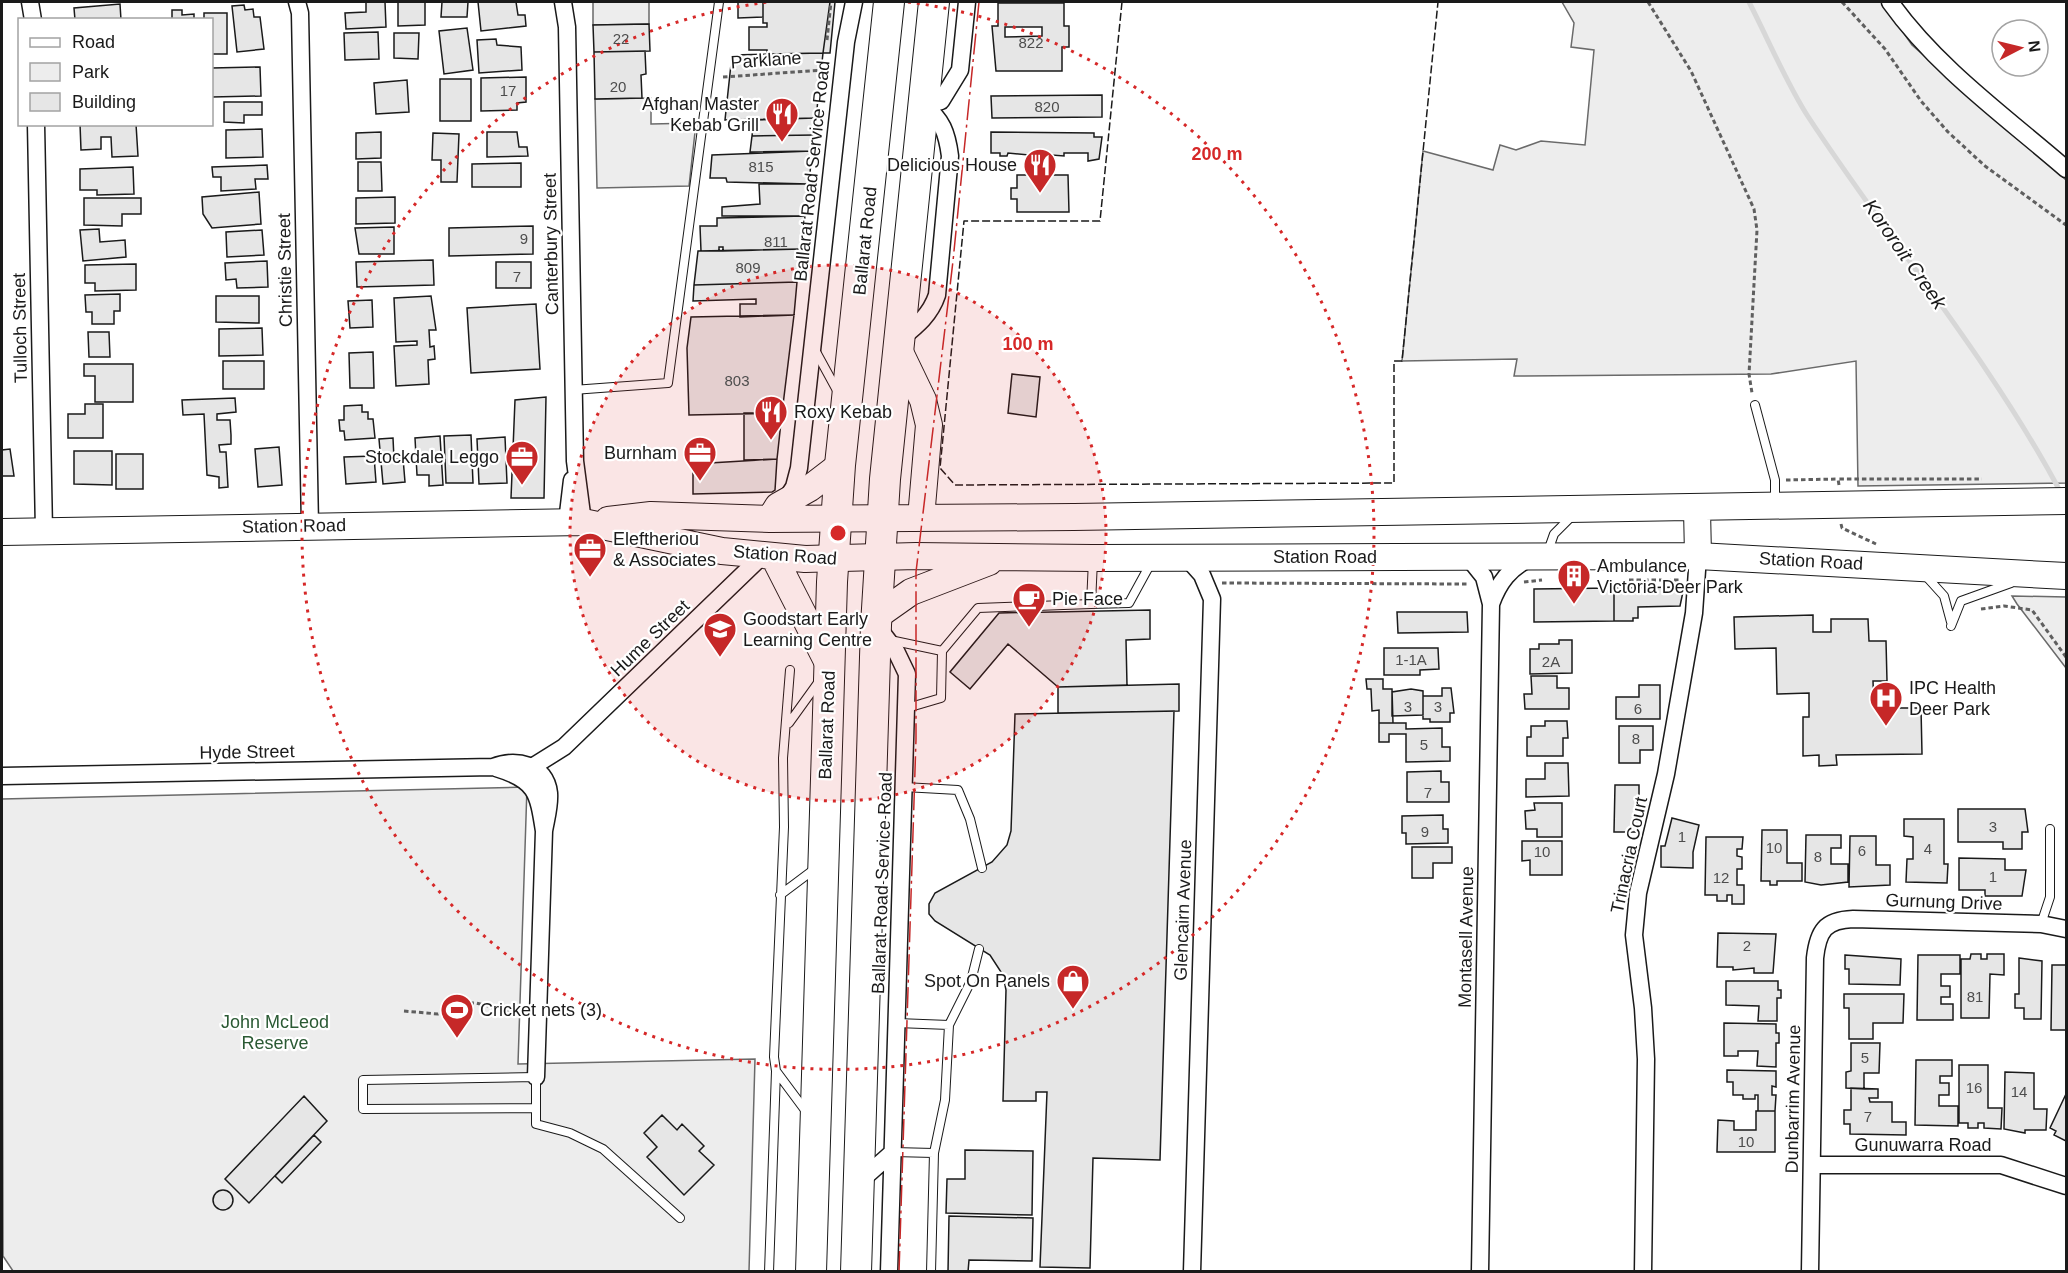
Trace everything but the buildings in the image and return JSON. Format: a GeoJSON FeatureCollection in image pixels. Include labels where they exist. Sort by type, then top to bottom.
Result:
{"type":"FeatureCollection","features":[{"type":"Feature","properties":{"kind":"highway"},"geometry":{"type":"LineString","coordinates":[[856,1272],[882,518],[934,2]]}},
{"type":"Feature","properties":{"kind":"highway","name":"Ballarat Road"},"geometry":{"type":"LineString","coordinates":[[811,1272],[817,1126],[828,665],[836,518],[886,6]]}},
{"type":"Feature","properties":{"kind":"main road"},"geometry":{"type":"LineString","coordinates":[[899,344],[922,400],[929,425],[921,518]]}},
{"type":"Feature","properties":{"kind":"main road"},"geometry":{"type":"LineString","coordinates":[[777,511],[840,465]]}},
{"type":"Feature","properties":{"kind":"main road","name":"Station Road"},"geometry":{"type":"LineString","coordinates":[[2,532],[579,522],[651,515],[777,511],[836,518],[921,518],[1697,509],[2067,501]]}},
{"type":"Feature","properties":{"kind":"main road"},"geometry":{"type":"LineString","coordinates":[[1697,509],[1698,568]]}},
{"type":"Feature","properties":{"kind":"main road","name":"Station Road"},"geometry":{"type":"LineString","coordinates":[[579,522],[669,541],[768,556],[834,560],[880,557],[1468,557],[1541,565],[1698,568],[1848,562],[2057,575]]}},
{"type":"Feature","properties":{"kind":"main road"},"geometry":{"type":"LineString","coordinates":[[768,556],[828,665]]}},
{"type":"Feature","properties":{"kind":"main road"},"geometry":{"type":"LineString","coordinates":[[880,627],[911,592],[1003,557]]}},
{"type":"Feature","properties":{"kind":"street"},"geometry":{"type":"LineString","coordinates":[[30,2],[34,18]]}},
{"type":"Feature","properties":{"kind":"street"},"geometry":{"type":"LineString","coordinates":[[34,18],[38,2]]}},
{"type":"Feature","properties":{"kind":"street","name":"Canterbury Street"},"geometry":{"type":"LineString","coordinates":[[563,2],[567,27]]}},
{"type":"Feature","properties":{"kind":"street","name":"Canterbury Street"},"geometry":{"type":"LineString","coordinates":[[570,2],[567,27],[573,390],[579,522]]}},
{"type":"Feature","properties":{"kind":"street","name":"Ballarat Road Service Road"},"geometry":{"type":"LineString","coordinates":[[777,511],[799,474],[846,42],[854,2]]}},
{"type":"Feature","properties":{"kind":"street"},"geometry":{"type":"LineString","coordinates":[[924,106],[941,101],[958,74],[967,2]]}},
{"type":"Feature","properties":{"kind":"street"},"geometry":{"type":"LineString","coordinates":[[1890,2],[1942,62],[2066,167]]}},
{"type":"Feature","properties":{"kind":"street","name":"Christie Street"},"geometry":{"type":"LineString","coordinates":[[300,5],[310,526]]}},
{"type":"Feature","properties":{"kind":"street","name":"Tulloch Street"},"geometry":{"type":"LineString","coordinates":[[36,126],[44,531]]}},
{"type":"Feature","properties":{"kind":"street","name":"Hume Street"},"geometry":{"type":"LineString","coordinates":[[536,777],[704,612],[768,556]]}},
{"type":"Feature","properties":{"kind":"street"},"geometry":{"type":"LineString","coordinates":[[1186,557],[1209,586]]}},
{"type":"Feature","properties":{"kind":"street"},"geometry":{"type":"LineString","coordinates":[[1468,557],[1493,584]]}},
{"type":"Feature","properties":{"kind":"street","name":"Montasell Avenue"},"geometry":{"type":"LineString","coordinates":[[1480,1272],[1491,604],[1493,584],[1515,565],[1541,565]]}},
{"type":"Feature","properties":{"kind":"street","name":"Trinacria Court"},"geometry":{"type":"LineString","coordinates":[[1643,1272],[1646,1059],[1643,1008],[1634,935],[1638,893],[1666,774],[1698,568]]}},
{"type":"Feature","properties":{"kind":"street","name":"Glencairn Avenue"},"geometry":{"type":"LineString","coordinates":[[1192,1272],[1212,599],[1209,586]]}},
{"type":"Feature","properties":{"kind":"street","name":"Ballarat Road Service Road"},"geometry":{"type":"LineString","coordinates":[[880,627],[907,674],[889,1272]]}},
{"type":"Feature","properties":{"kind":"street","name":"Hyde Street"},"geometry":{"type":"LineString","coordinates":[[2,776],[493,767],[518,775],[536,777]]}},
{"type":"Feature","properties":{"kind":"street"},"geometry":{"type":"LineString","coordinates":[[536,777],[544,831],[536,1077]]}},
{"type":"Feature","properties":{"kind":"street","name":"Gurnung Drive"},"geometry":{"type":"LineString","coordinates":[[1823,928],[1838,919],[2041,924],[2067,928]]}},
{"type":"Feature","properties":{"kind":"street","name":"Dunbarrim Avenue"},"geometry":{"type":"LineString","coordinates":[[1810,1272],[1815,958],[1817,943],[1823,928]]}},
{"type":"Feature","properties":{"kind":"street"},"geometry":{"type":"LineString","coordinates":[[858,1183],[893,1152]]}},
{"type":"Feature","properties":{"kind":"street","name":"Gunuwarra Road"},"geometry":{"type":"LineString","coordinates":[[1812,1165],[2001,1165],[2067,1186]]}},
{"type":"Feature","properties":{"kind":"lane"},"geometry":{"type":"LineString","coordinates":[[573,390],[668,383],[719,2]]}},
{"type":"Feature","properties":{"kind":"lane"},"geometry":{"type":"LineString","coordinates":[[813,346],[847,410]]}},
{"type":"Feature","properties":{"kind":"lane"},"geometry":{"type":"LineString","coordinates":[[1755,405],[1775,480],[1775,506]]}},
{"type":"Feature","properties":{"kind":"lane"},"geometry":{"type":"LineString","coordinates":[[1541,565],[1554,534],[1580,509]]}},
{"type":"Feature","properties":{"kind":"lane"},"geometry":{"type":"LineString","coordinates":[[907,708],[941,698],[942,651],[978,608],[1130,603],[1154,557]]}},
{"type":"Feature","properties":{"kind":"lane"},"geometry":{"type":"LineString","coordinates":[[1091,604],[1093,558]]}},
{"type":"Feature","properties":{"kind":"lane"},"geometry":{"type":"LineString","coordinates":[[1916,568],[1929,577],[1944,596],[1952,626],[1957,608],[1968,596],[2057,575]]}},
{"type":"Feature","properties":{"kind":"lane"},"geometry":{"type":"LineString","coordinates":[[880,627],[942,651]]}},
{"type":"Feature","properties":{"kind":"lane"},"geometry":{"type":"LineString","coordinates":[[787,726],[828,665]]}},
{"type":"Feature","properties":{"kind":"lane"},"geometry":{"type":"LineString","coordinates":[[769,1272],[783,758],[790,670]]}},
{"type":"Feature","properties":{"kind":"lane"},"geometry":{"type":"LineString","coordinates":[[904,787],[958,790],[970,819],[982,868]]}},
{"type":"Feature","properties":{"kind":"lane"},"geometry":{"type":"LineString","coordinates":[[2041,924],[2050,897],[2050,829]]}},
{"type":"Feature","properties":{"kind":"lane"},"geometry":{"type":"LineString","coordinates":[[780,895],[823,863]]}},
{"type":"Feature","properties":{"kind":"lane"},"geometry":{"type":"LineString","coordinates":[[931,1272],[934,1154],[945,1100],[949,1025],[971,981],[979,949]]}},
{"type":"Feature","properties":{"kind":"lane"},"geometry":{"type":"LineString","coordinates":[[897,1023],[949,1025]]}},
{"type":"Feature","properties":{"kind":"lane"},"geometry":{"type":"LineString","coordinates":[[776,1071],[817,1126]]}},
{"type":"Feature","properties":{"kind":"lane"},"geometry":{"type":"LineString","coordinates":[[535,1108],[363,1109],[363,1080],[536,1077],[536,1124],[570,1133],[603,1149],[680,1218]]}},
{"type":"Feature","properties":{"kind":"lane"},"geometry":{"type":"LineString","coordinates":[[893,1152],[934,1154]]}},
{"type":"Feature","properties":{"kind":"path"},"geometry":{"type":"LineString","coordinates":[[827,47],[831,2]]}},
{"type":"Feature","properties":{"kind":"path"},"geometry":{"type":"LineString","coordinates":[[1648,2],[1691,71],[1754,209],[1756,230],[1749,374],[1755,405]]}},
{"type":"Feature","properties":{"kind":"path"},"geometry":{"type":"LineString","coordinates":[[1842,2],[1885,49],[1921,101],[1948,132],[1985,166],[2067,225]]}},
{"type":"Feature","properties":{"kind":"path","name":"Parklane"},"geometry":{"type":"LineString","coordinates":[[709,78],[824,70],[825,59]]}},
{"type":"Feature","properties":{"kind":"path"},"geometry":{"type":"LineString","coordinates":[[1775,480],[1838,479]]}},
{"type":"Feature","properties":{"kind":"path"},"geometry":{"type":"LineString","coordinates":[[1209,586],[1231,580],[1271,584],[1493,584],[1541,565]]}},
{"type":"Feature","properties":{"kind":"path"},"geometry":{"type":"LineString","coordinates":[[1628,580],[1698,568]]}},
{"type":"Feature","properties":{"kind":"path"},"geometry":{"type":"LineString","coordinates":[[1957,608],[1974,610],[2023,607],[2032,610],[2067,657]]}},
{"type":"Feature","properties":{"kind":"path"},"geometry":{"type":"LineString","coordinates":[[404,1011],[438,1014],[468,1003],[476,1003],[499,1011],[539,1015]]}},
{"type":"Feature","properties":{"kind":"green space"},"geometry":{"type":"Polygon","coordinates":[[[593,2],[649,2],[649,24],[593,25],[593,2]]]}},
{"type":"Feature","properties":{"kind":"green space"},"geometry":{"type":"Polygon","coordinates":[[[1562,2],[1882,2],[1912,45],[2066,180],[2066,483],[1858,486],[1856,361],[1771,374],[1514,376],[1517,359],[1402,361],[1423,151],[1493,170],[1500,145],[1516,150],[1541,141],[1585,145],[1594,50],[1571,47],[1574,23],[1562,2]]]}},
{"type":"Feature","properties":{"kind":"green space"},"geometry":{"type":"Polygon","coordinates":[[[651,98],[651,124],[696,123],[689,186],[597,188],[595,99],[651,98]]]}},
{"type":"Feature","properties":{"kind":"green space"},"geometry":{"type":"Polygon","coordinates":[[[2012,596],[2066,597],[2066,668],[2017,604],[2012,596]]]}},
{"type":"Feature","properties":{"kind":"green space","name":"John McLeod Reserve"},"geometry":{"type":"Polygon","coordinates":[[[527,787],[518,1064],[755,1059],[749,1271],[13,1271],[3,1256],[2,799],[527,787]]]}},
{"type":"Feature","properties":{"kind":"waterway","name":"Kororoit Creek"},"geometry":{"type":"LineString","coordinates":[[1749,2],[1807,115],[2003,395],[2061,493]]}},
{"type":"Feature","properties":{"kind":"fence"},"geometry":{"type":"LineString","coordinates":[[1122,2],[1100,221],[964,221],[940,468],[955,485],[1394,483],[1394,361],[1402,361],[1438,2]]}},
{"type":"Feature","properties":{"kind":"power"},"geometry":{"type":"LineString","coordinates":[[899,1272],[916,739],[916,572],[953,261],[979,2]]}},
{"type":"Feature","properties":{"kind":"place","name":"Afghan Master Kebab Grill"},"geometry":{"type":"Point","coordinates":[782,143]}},
{"type":"Feature","properties":{"kind":"place","name":"Delicious House"},"geometry":{"type":"Point","coordinates":[1040,194]}},
{"type":"Feature","properties":{"kind":"place","name":"Roxy Kebab"},"geometry":{"type":"Point","coordinates":[771,441]}},
{"type":"Feature","properties":{"kind":"place","name":"Burnham"},"geometry":{"type":"Point","coordinates":[700,482]}},
{"type":"Feature","properties":{"kind":"place","name":"Stockdale Leggo"},"geometry":{"type":"Point","coordinates":[522,486]}},
{"type":"Feature","properties":{"kind":"place","name":"Eleftheriou & Associates"},"geometry":{"type":"Point","coordinates":[590,578]}},
{"type":"Feature","properties":{"kind":"place","name":"Ambulance Victoria Deer Park"},"geometry":{"type":"Point","coordinates":[1574,605]}},
{"type":"Feature","properties":{"kind":"place","name":"Pie Face"},"geometry":{"type":"Point","coordinates":[1029,628]}},
{"type":"Feature","properties":{"kind":"place","name":"Goodstart Early Learning Centre"},"geometry":{"type":"Point","coordinates":[720,658]}},
{"type":"Feature","properties":{"kind":"place","name":"IPC Health Deer Park"},"geometry":{"type":"Point","coordinates":[1886,727]}},
{"type":"Feature","properties":{"kind":"place","name":"Spot On Panels"},"geometry":{"type":"Point","coordinates":[1073,1010]}},
{"type":"Feature","properties":{"kind":"place","name":"Cricket nets (3)"},"geometry":{"type":"Point","coordinates":[457,1039]}}]}
